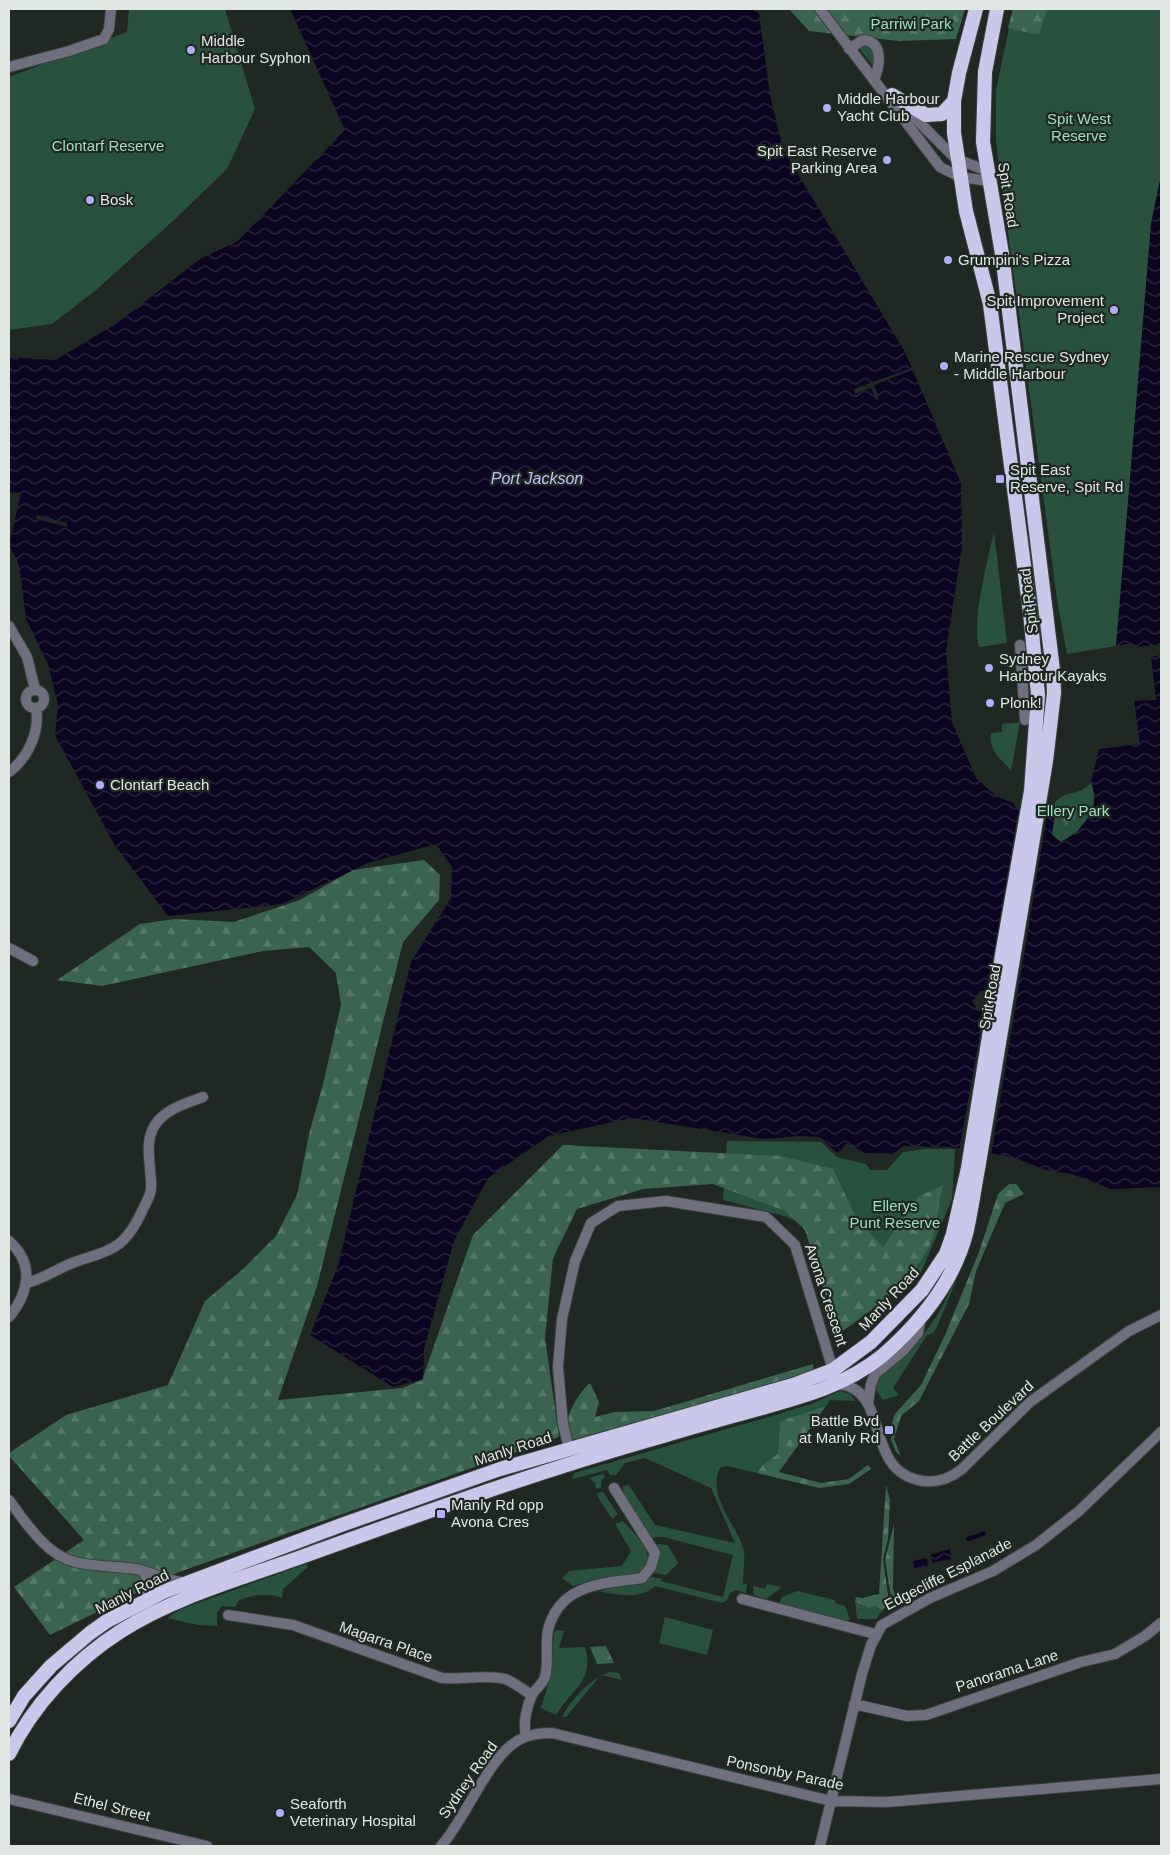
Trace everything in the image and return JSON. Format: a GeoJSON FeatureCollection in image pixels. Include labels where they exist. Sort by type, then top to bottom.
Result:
{"type":"FeatureCollection","features":[{"type":"Feature","properties":{"kind":"highway","name":"Spit Road"},"geometry":{"type":"LineString","coordinates":[[976,9],[959,73],[954,101],[954,133],[956,159],[990,304],[1030,612],[1038,695],[1036,791]]}},
{"type":"Feature","properties":{"kind":"highway","name":"Spit Road"},"geometry":{"type":"LineString","coordinates":[[934,1300],[957,1259],[966,1234],[973,1168],[1003,949],[1036,791],[1051,730],[1053,670],[1016,362],[983,135],[983,100],[990,35],[996,9]]}},
{"type":"Feature","properties":{"kind":"highway"},"geometry":{"type":"LineString","coordinates":[[892,95],[926,115],[942,114],[954,101]]}},
{"type":"Feature","properties":{"kind":"highway","name":"Manly Road"},"geometry":{"type":"LineString","coordinates":[[9,1722],[24,1696],[51,1666],[107,1621],[144,1601],[189,1582],[454,1485],[569,1448],[793,1385],[833,1370],[877,1337],[934,1275],[946,1254],[973,1168]]}},
{"type":"Feature","properties":{"kind":"highway","name":"Manly Road"},"geometry":{"type":"LineString","coordinates":[[9,1754],[17,1737],[39,1706],[63,1678],[85,1658],[121,1631],[155,1613],[208,1590],[572,1463],[839,1384],[882,1355],[922,1316],[934,1300]]}},
{"type":"Feature","properties":{"kind":"highway","name":"Avona Crescent"},"geometry":{"type":"LineString","coordinates":[[569,1448],[572,1463]]}},
{"type":"Feature","properties":{"kind":"street"},"geometry":{"type":"LineString","coordinates":[[9,68],[104,39],[109,29],[111,9]]}},
{"type":"Feature","properties":{"kind":"street"},"geometry":{"type":"LineString","coordinates":[[820,9],[849,50],[876,82],[940,167],[960,177],[988,176]]}},
{"type":"Feature","properties":{"kind":"street"},"geometry":{"type":"LineString","coordinates":[[849,50],[863,40],[869,40],[874,44],[879,56],[876,82]]}},
{"type":"Feature","properties":{"kind":"street"},"geometry":{"type":"LineString","coordinates":[[876,82],[892,95],[956,159],[988,176]]}},
{"type":"Feature","properties":{"kind":"street"},"geometry":{"type":"LineString","coordinates":[[9,626],[27,657],[36,689],[29,691],[26,699],[28,705],[36,708],[31,745],[21,761],[9,772]]}},
{"type":"Feature","properties":{"kind":"street"},"geometry":{"type":"LineString","coordinates":[[1020,645],[1025,720]]}},
{"type":"Feature","properties":{"kind":"street"},"geometry":{"type":"LineString","coordinates":[[9,948],[33,961]]}},
{"type":"Feature","properties":{"kind":"street"},"geometry":{"type":"LineString","coordinates":[[26,1283],[38,1280],[74,1262],[96,1257],[120,1244],[129,1236],[151,1191],[149,1144],[155,1124],[168,1112],[203,1097]]}},
{"type":"Feature","properties":{"kind":"street","name":"Avona Crescent"},"geometry":{"type":"LineString","coordinates":[[569,1448],[562,1424],[558,1367],[562,1319],[575,1261],[592,1223],[618,1206],[666,1201],[766,1217],[795,1245],[833,1370]]}},
{"type":"Feature","properties":{"kind":"street"},"geometry":{"type":"LineString","coordinates":[[9,1241],[21,1256],[26,1283],[24,1296],[9,1317]]}},
{"type":"Feature","properties":{"kind":"street","name":"Battle Boulevard"},"geometry":{"type":"LineString","coordinates":[[839,1384],[856,1388],[868,1403],[883,1448],[894,1467],[915,1479],[941,1480],[953,1476],[1030,1402],[1129,1331],[1161,1315]]}},
{"type":"Feature","properties":{"kind":"street"},"geometry":{"type":"LineString","coordinates":[[868,1403],[871,1384],[875,1374],[903,1350],[918,1333],[922,1316]]}},
{"type":"Feature","properties":{"kind":"street","name":"Edgecliffe Esplanade"},"geometry":{"type":"LineString","coordinates":[[876,1634],[886,1622],[930,1598],[993,1571],[1036,1545],[1080,1511],[1161,1432]]}},
{"type":"Feature","properties":{"kind":"street"},"geometry":{"type":"LineString","coordinates":[[526,1736],[523,1725],[532,1695],[545,1678],[548,1632],[554,1615],[577,1590],[591,1585],[642,1578],[651,1567],[655,1553],[614,1488]]}},
{"type":"Feature","properties":{"kind":"street"},"geometry":{"type":"LineString","coordinates":[[9,1500],[37,1536],[65,1558],[82,1564],[143,1571],[172,1581],[189,1582]]}},
{"type":"Feature","properties":{"kind":"street"},"geometry":{"type":"LineString","coordinates":[[143,1571],[150,1586],[144,1601]]}},
{"type":"Feature","properties":{"kind":"street"},"geometry":{"type":"LineString","coordinates":[[742,1599],[876,1634],[854,1704],[820,1846]]}},
{"type":"Feature","properties":{"kind":"street","name":"Magarra Place"},"geometry":{"type":"LineString","coordinates":[[228,1615],[293,1625],[442,1678],[496,1677],[507,1680],[532,1695]]}},
{"type":"Feature","properties":{"kind":"street","name":"Panorama Lane"},"geometry":{"type":"LineString","coordinates":[[854,1704],[907,1716],[926,1715],[1072,1665],[1115,1654],[1146,1636],[1161,1623]]}},
{"type":"Feature","properties":{"kind":"street","name":"Ponsonby Parade"},"geometry":{"type":"LineString","coordinates":[[526,1736],[552,1733],[831,1801],[888,1802],[1161,1779]]}},
{"type":"Feature","properties":{"kind":"street","name":"Sydney Road"},"geometry":{"type":"LineString","coordinates":[[441,1846],[500,1757],[511,1746],[526,1736]]}},
{"type":"Feature","properties":{"kind":"street","name":"Ethel Street"},"geometry":{"type":"LineString","coordinates":[[9,1799],[207,1846]]}},
{"type":"Feature","properties":{"kind":"green space","name":"Clontarf Reserve"},"geometry":{"type":"Polygon","coordinates":[[[129,9],[225,9],[255,109],[227,169],[174,220],[96,290],[52,324],[9,330],[9,77],[127,32],[129,9]]]}},
{"type":"Feature","properties":{"kind":"green space","name":"Parriwi Park"},"geometry":{"type":"Polygon","coordinates":[[[789,9],[965,9],[956,39],[899,41],[809,31],[789,9]]]}},
{"type":"Feature","properties":{"kind":"green space","name":"Spit West Reserve"},"geometry":{"type":"Polygon","coordinates":[[[1013,9],[1161,9],[1161,175],[1151,224],[1118,638],[1116,646],[1067,654],[1057,599],[996,142],[996,90],[1013,9]]]}},
{"type":"Feature","properties":{"kind":"green space"},"geometry":{"type":"Polygon","coordinates":[[[1013,9],[1047,9],[1039,35],[1008,28],[1013,9]]]}},
{"type":"Feature","properties":{"kind":"green space"},"geometry":{"type":"Polygon","coordinates":[[[860,44],[869,45],[874,51],[874,67],[858,47],[860,44]]]}},
{"type":"Feature","properties":{"kind":"green space"},"geometry":{"type":"Polygon","coordinates":[[[994,532],[1007,643],[979,647],[977,622],[994,532]]]}},
{"type":"Feature","properties":{"kind":"green space"},"geometry":{"type":"Polygon","coordinates":[[[1020,722],[1011,770],[993,749],[991,733],[1002,732],[1002,724],[1020,722]]]}},
{"type":"Feature","properties":{"kind":"green space","name":"Ellery Park"},"geometry":{"type":"Polygon","coordinates":[[[1092,782],[1093,801],[1089,818],[1078,832],[1061,842],[1056,839],[1052,831],[1056,816],[1054,804],[1063,796],[1081,790],[1092,782]]]}},
{"type":"Feature","properties":{"kind":"green space"},"geometry":{"type":"Polygon","coordinates":[[[1071,805],[1077,806],[1074,820],[1072,819],[1065,827],[1063,821],[1071,805]]]}},
{"type":"Feature","properties":{"kind":"green space"},"geometry":{"type":"Polygon","coordinates":[[[424,860],[440,875],[439,900],[403,942],[317,1286],[278,1400],[402,1388],[422,1380],[473,1235],[563,1145],[781,1156],[833,1169],[856,1217],[883,1247],[918,1197],[943,1185],[931,1242],[925,1255],[904,1281],[891,1293],[838,1334],[805,1230],[785,1211],[713,1184],[643,1189],[577,1209],[553,1258],[545,1338],[559,1437],[179,1572],[50,1635],[14,1587],[84,1540],[9,1456],[9,1453],[66,1415],[168,1385],[205,1301],[242,1270],[276,1236],[297,1195],[309,1134],[323,1084],[341,1005],[336,973],[309,947],[263,951],[102,986],[57,980],[140,924],[175,919],[234,922],[300,900],[353,870],[424,860]]]}},
{"type":"Feature","properties":{"kind":"green space","name":"Ellerys Punt Reserve"},"geometry":{"type":"Polygon","coordinates":[[[727,1141],[821,1142],[837,1157],[866,1164],[870,1170],[887,1170],[903,1152],[925,1149],[955,1149],[952,1199],[920,1275],[784,1216],[723,1200],[727,1141]]]}},
{"type":"Feature","properties":{"kind":"green space"},"geometry":{"type":"Polygon","coordinates":[[[1009,1184],[1016,1184],[1024,1194],[1005,1203],[976,1271],[969,1304],[919,1401],[901,1416],[894,1439],[901,1456],[896,1452],[891,1440],[892,1423],[895,1414],[921,1385],[945,1335],[979,1252],[998,1194],[1009,1184]]]}},
{"type":"Feature","properties":{"kind":"green space"},"geometry":{"type":"Polygon","coordinates":[[[974,1219],[977,1220],[967,1254],[937,1327],[933,1333],[927,1335],[893,1388],[899,1395],[883,1400],[876,1390],[878,1375],[913,1345],[938,1314],[953,1283],[974,1219]]]}},
{"type":"Feature","properties":{"kind":"green space"},"geometry":{"type":"Polygon","coordinates":[[[813,1364],[814,1372],[572,1440],[568,1426],[570,1411],[583,1390],[590,1383],[599,1402],[595,1417],[615,1412],[654,1411],[813,1364]]]}},
{"type":"Feature","properties":{"kind":"green space"},"geometry":{"type":"Polygon","coordinates":[[[840,1391],[850,1394],[855,1401],[830,1400],[826,1406],[780,1421],[778,1455],[761,1467],[757,1473],[727,1466],[721,1467],[717,1477],[717,1487],[723,1508],[743,1547],[743,1583],[747,1584],[746,1593],[736,1590],[730,1593],[727,1600],[722,1603],[655,1586],[635,1595],[621,1595],[599,1591],[636,1582],[649,1576],[662,1579],[661,1581],[723,1597],[733,1555],[663,1537],[650,1538],[624,1497],[623,1486],[629,1485],[655,1525],[735,1543],[711,1488],[645,1458],[625,1463],[616,1475],[610,1475],[607,1470],[572,1479],[574,1473],[811,1404],[840,1391]]]}},
{"type":"Feature","properties":{"kind":"green space"},"geometry":{"type":"Polygon","coordinates":[[[826,1406],[779,1472],[821,1483],[849,1479],[868,1465],[871,1469],[849,1484],[819,1488],[757,1473],[761,1467],[778,1454],[780,1421],[826,1406]]]}},
{"type":"Feature","properties":{"kind":"green space"},"geometry":{"type":"Polygon","coordinates":[[[603,1474],[605,1477],[601,1481],[601,1487],[596,1489],[595,1483],[589,1478],[603,1474]]]}},
{"type":"Feature","properties":{"kind":"green space"},"geometry":{"type":"Polygon","coordinates":[[[886,1485],[890,1500],[888,1539],[883,1559],[889,1602],[882,1611],[876,1606],[869,1608],[855,1602],[856,1597],[863,1598],[879,1594],[886,1485]]]}},
{"type":"Feature","properties":{"kind":"green space"},"geometry":{"type":"Polygon","coordinates":[[[603,1492],[618,1514],[612,1519],[598,1497],[597,1493],[603,1492]]]}},
{"type":"Feature","properties":{"kind":"green space"},"geometry":{"type":"Polygon","coordinates":[[[623,1521],[640,1540],[647,1553],[647,1564],[642,1571],[633,1576],[573,1586],[562,1578],[569,1571],[622,1566],[631,1551],[615,1524],[623,1521]]]}},
{"type":"Feature","properties":{"kind":"green space"},"geometry":{"type":"Polygon","coordinates":[[[894,1524],[893,1589],[897,1599],[892,1603],[885,1560],[894,1524]]]}},
{"type":"Feature","properties":{"kind":"green space"},"geometry":{"type":"Polygon","coordinates":[[[657,1544],[668,1545],[678,1563],[666,1575],[654,1573],[658,1557],[657,1544]]]}},
{"type":"Feature","properties":{"kind":"green space"},"geometry":{"type":"Polygon","coordinates":[[[306,1564],[308,1567],[283,1589],[282,1598],[260,1595],[239,1600],[235,1607],[222,1606],[217,1613],[217,1626],[198,1625],[167,1618],[181,1609],[306,1564]]]}},
{"type":"Feature","properties":{"kind":"green space"},"geometry":{"type":"Polygon","coordinates":[[[767,1584],[782,1587],[766,1599],[754,1595],[753,1586],[765,1589],[767,1584]]]}},
{"type":"Feature","properties":{"kind":"green space"},"geometry":{"type":"Polygon","coordinates":[[[797,1591],[835,1600],[835,1603],[845,1606],[850,1619],[845,1622],[778,1606],[782,1597],[797,1591]]]}},
{"type":"Feature","properties":{"kind":"green space"},"geometry":{"type":"Polygon","coordinates":[[[855,1602],[869,1608],[876,1606],[882,1611],[876,1619],[857,1619],[855,1602]]]}},
{"type":"Feature","properties":{"kind":"green space"},"geometry":{"type":"Polygon","coordinates":[[[665,1617],[713,1630],[707,1655],[659,1643],[665,1617]]]}},
{"type":"Feature","properties":{"kind":"green space"},"geometry":{"type":"Polygon","coordinates":[[[557,1630],[564,1631],[559,1648],[585,1647],[587,1668],[580,1684],[556,1715],[541,1708],[550,1679],[554,1632],[557,1630]]]}},
{"type":"Feature","properties":{"kind":"green space"},"geometry":{"type":"Polygon","coordinates":[[[606,1646],[614,1663],[597,1664],[590,1647],[606,1646]]]}},
{"type":"Feature","properties":{"kind":"green space"},"geometry":{"type":"Polygon","coordinates":[[[610,1672],[619,1673],[622,1680],[602,1675],[610,1672]]]}},
{"type":"Feature","properties":{"kind":"green space"},"geometry":{"type":"Polygon","coordinates":[[[599,1677],[566,1717],[562,1717],[576,1696],[599,1677]]]}},
{"type":"Feature","properties":{"kind":"water","name":"Port Jackson"},"geometry":{"type":"Polygon","coordinates":[[[290,9],[750,9],[759,13],[770,95],[783,149],[905,352],[961,483],[962,546],[946,651],[952,722],[976,778],[996,796],[1013,803],[1018,810],[1051,811],[1054,819],[1052,835],[1061,842],[1077,832],[1093,811],[1095,796],[1091,782],[1099,749],[1140,744],[1134,701],[1156,700],[1151,657],[1161,655],[1161,1187],[1111,1189],[1072,1174],[1046,1170],[1013,1157],[950,1147],[903,1146],[893,1154],[865,1153],[847,1143],[837,1153],[820,1137],[800,1136],[764,1139],[632,1118],[549,1136],[488,1178],[454,1241],[424,1349],[423,1379],[393,1387],[310,1335],[338,1266],[411,962],[451,898],[452,867],[436,844],[368,863],[282,904],[168,916],[114,844],[55,735],[58,705],[48,664],[26,619],[19,565],[9,545],[21,493],[9,492],[9,357],[55,360],[116,324],[200,259],[238,241],[345,130],[290,9]]]}},
{"type":"Feature","properties":{"kind":"water"},"geometry":{"type":"Polygon","coordinates":[[[1161,175],[1161,644],[1137,647],[1133,643],[1116,646],[1151,224],[1161,175]]]}},
{"type":"Feature","properties":{"kind":"water"},"geometry":{"type":"Polygon","coordinates":[[[985,1531],[986,1535],[967,1542],[966,1537],[985,1531]]]}},
{"type":"Feature","properties":{"kind":"water"},"geometry":{"type":"Polygon","coordinates":[[[950,1549],[951,1559],[933,1563],[930,1555],[950,1549]]]}},
{"type":"Feature","properties":{"kind":"water"},"geometry":{"type":"Polygon","coordinates":[[[927,1558],[928,1566],[914,1568],[913,1561],[927,1558]]]}},
{"type":"Feature","properties":{"kind":"pier"},"geometry":{"type":"Polygon","coordinates":[[[914,367],[915,369],[874,385],[879,399],[876,400],[871,388],[855,394],[854,389],[914,367]]]}},
{"type":"Feature","properties":{"kind":"pier"},"geometry":{"type":"Polygon","coordinates":[[[37,515],[67,523],[67,527],[36,519],[37,515]]]}},
{"type":"Feature","properties":{"kind":"pier"},"geometry":{"type":"Polygon","coordinates":[[[1019,807],[1048,809],[991,1156],[959,1151],[984,1012],[975,1010],[976,1007],[972,1001],[978,996],[979,991],[987,992],[1019,807]]]}},
{"type":"Feature","properties":{"kind":"place","name":"Middle Harbour Syphon"},"geometry":{"type":"Point","coordinates":[191,50]}},
{"type":"Feature","properties":{"kind":"place","name":"Middle Harbour Yacht Club"},"geometry":{"type":"Point","coordinates":[827,108]}},
{"type":"Feature","properties":{"kind":"place","name":"Spit East Reserve Parking Area"},"geometry":{"type":"Point","coordinates":[887,160]}},
{"type":"Feature","properties":{"kind":"place","name":"Bosk"},"geometry":{"type":"Point","coordinates":[90,200]}},
{"type":"Feature","properties":{"kind":"place","name":"Grumpini's Pizza"},"geometry":{"type":"Point","coordinates":[948,260]}},
{"type":"Feature","properties":{"kind":"place","name":"Spit Improvement Project"},"geometry":{"type":"Point","coordinates":[1114,310]}},
{"type":"Feature","properties":{"kind":"place","name":"Marine Rescue Sydney - Middle Harbour"},"geometry":{"type":"Point","coordinates":[944,366]}},
{"type":"Feature","properties":{"kind":"place","name":"Spit East Reserve, Spit Rd"},"geometry":{"type":"Point","coordinates":[1000,479]}},
{"type":"Feature","properties":{"kind":"place","name":"Sydney Harbour Kayaks"},"geometry":{"type":"Point","coordinates":[989,668]}},
{"type":"Feature","properties":{"kind":"place","name":"Plonk!"},"geometry":{"type":"Point","coordinates":[990,703]}},
{"type":"Feature","properties":{"kind":"place","name":"Clontarf Beach"},"geometry":{"type":"Point","coordinates":[100,785]}},
{"type":"Feature","properties":{"kind":"place","name":"Battle Bvd at Manly Rd"},"geometry":{"type":"Point","coordinates":[889,1430]}},
{"type":"Feature","properties":{"kind":"place","name":"Manly Rd opp Avona Cres"},"geometry":{"type":"Point","coordinates":[441,1514]}},
{"type":"Feature","properties":{"kind":"place","name":"Seaforth Veterinary Hospital"},"geometry":{"type":"Point","coordinates":[280,1813]}}]}
